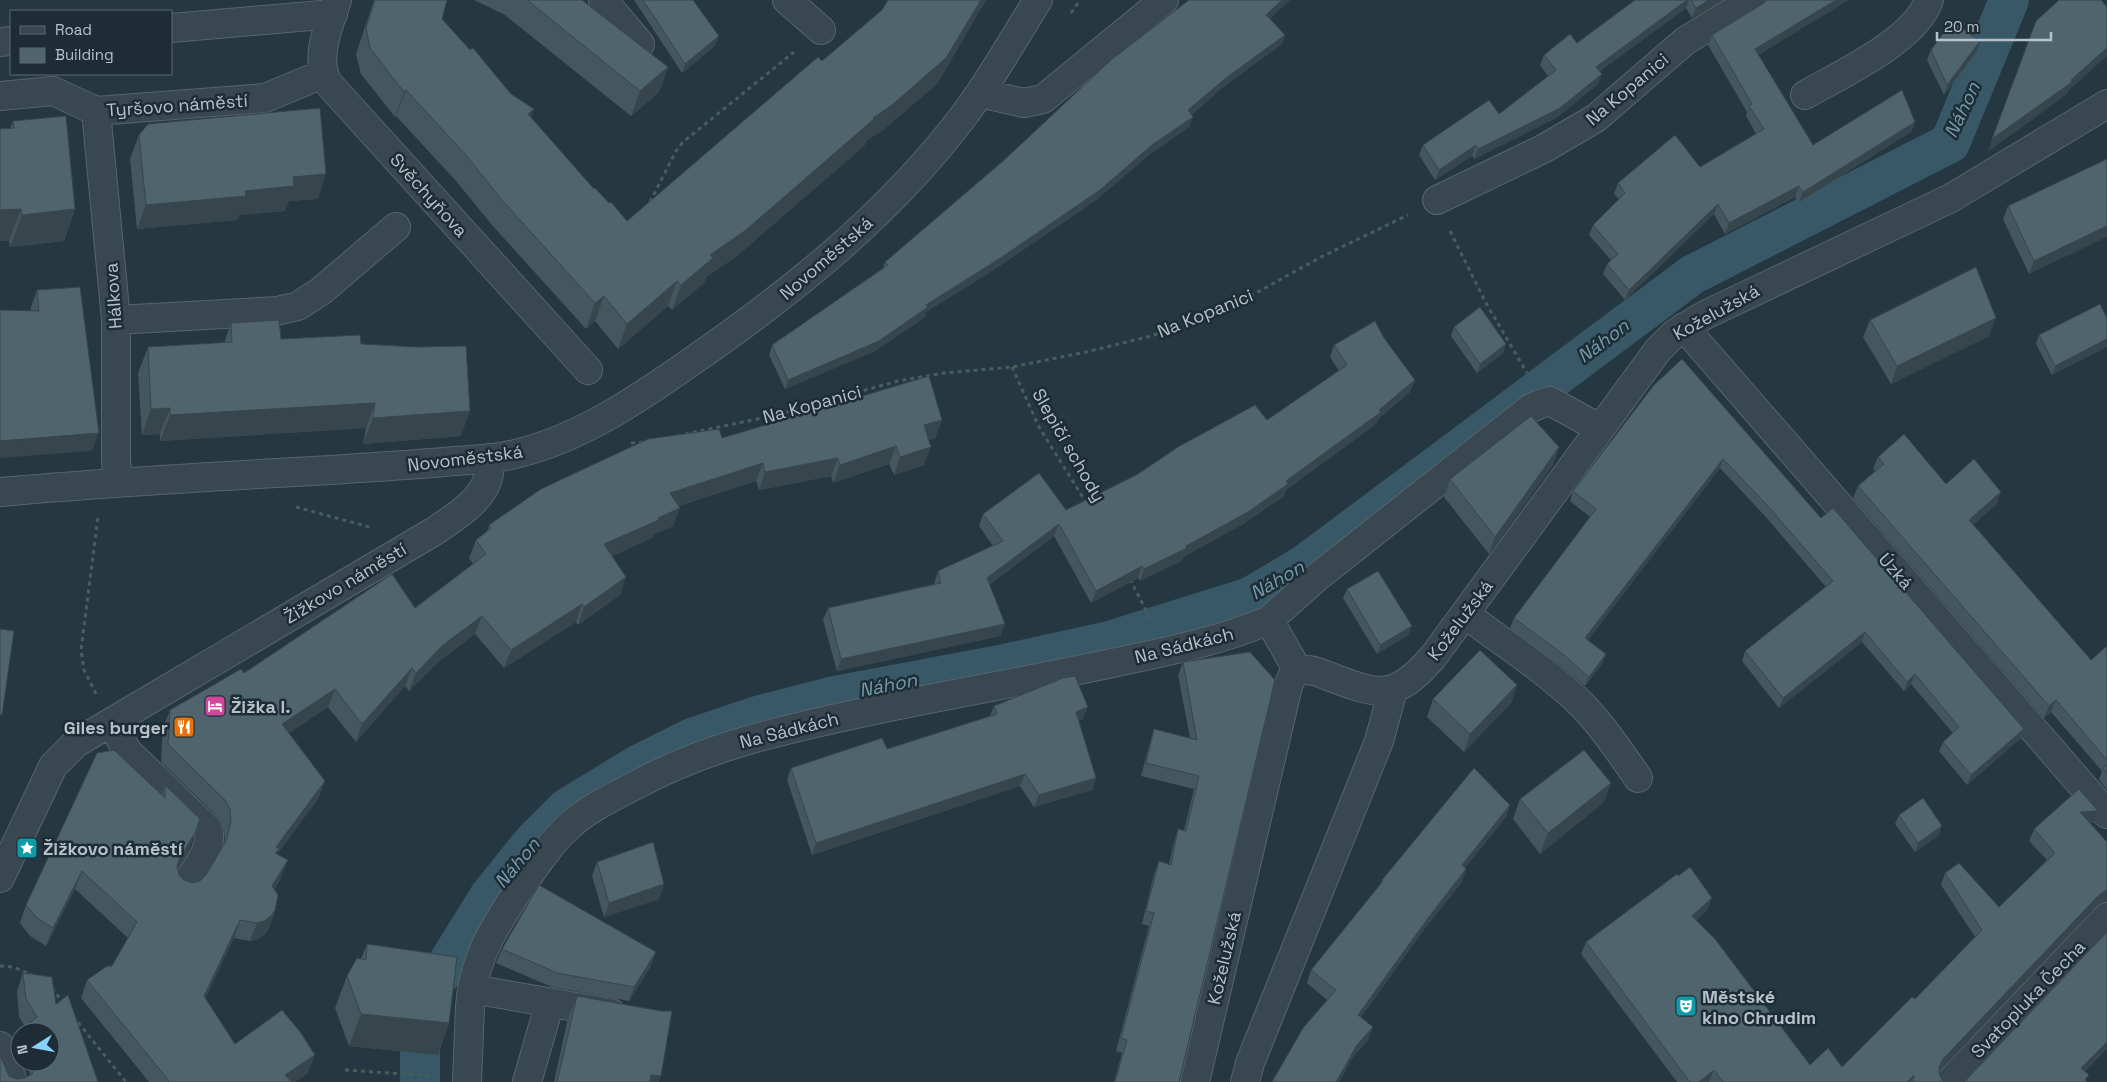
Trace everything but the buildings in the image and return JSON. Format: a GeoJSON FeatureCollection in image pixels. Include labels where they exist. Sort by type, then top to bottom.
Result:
{"type":"FeatureCollection","features":[{"type":"Feature","properties":{"kind":"street"},"geometry":{"type":"LineString","coordinates":[[604,0],[640,44]]}},
{"type":"Feature","properties":{"kind":"street"},"geometry":{"type":"LineString","coordinates":[[787,0],[821,30]]}},
{"type":"Feature","properties":{"kind":"street","name":"Novoměstská"},"geometry":{"type":"LineString","coordinates":[[0,492],[118,482],[420,464],[489,458],[512,455],[542,447],[593,424],[620,410],[726,338],[782,297],[825,262],[900,191],[936,151],[980,93],[1038,0]]}},
{"type":"Feature","properties":{"kind":"street"},"geometry":{"type":"LineString","coordinates":[[980,93],[1024,103],[1044,99],[1164,0]]}},
{"type":"Feature","properties":{"kind":"street","name":"Na Kopanici"},"geometry":{"type":"LineString","coordinates":[[1437,200],[1543,149],[1596,118],[1685,41],[1752,0]]}},
{"type":"Feature","properties":{"kind":"street"},"geometry":{"type":"LineString","coordinates":[[1805,95],[1896,41],[1920,18],[1929,0]]}},
{"type":"Feature","properties":{"kind":"street"},"geometry":{"type":"LineString","coordinates":[[172,28],[335,7],[323,53],[323,74]]}},
{"type":"Feature","properties":{"kind":"street","name":"Tyršovo náměstí"},"geometry":{"type":"LineString","coordinates":[[0,96],[53,91],[96,111],[264,98],[323,74]]}},
{"type":"Feature","properties":{"kind":"street","name":"Svěchyňova"},"geometry":{"type":"LineString","coordinates":[[323,74],[337,93],[588,370]]}},
{"type":"Feature","properties":{"kind":"street","name":"Koželužská"},"geometry":{"type":"LineString","coordinates":[[1393,690],[1418,674],[1433,657],[1600,428],[1669,338],[1684,327],[1731,301],[1952,198],[2107,104]]}},
{"type":"Feature","properties":{"kind":"street","name":"Hálkova"},"geometry":{"type":"LineString","coordinates":[[96,111],[116,320],[116,461],[118,482]]}},
{"type":"Feature","properties":{"kind":"street"},"geometry":{"type":"LineString","coordinates":[[116,320],[277,311],[298,306],[321,291],[396,227]]}},
{"type":"Feature","properties":{"kind":"street","name":"Úzká"},"geometry":{"type":"LineString","coordinates":[[1684,327],[2107,814]]}},
{"type":"Feature","properties":{"kind":"street","name":"Na Sádkách"},"geometry":{"type":"LineString","coordinates":[[467,1082],[472,989],[478,959],[497,923],[548,848],[570,825],[598,806],[657,774],[706,752],[772,733],[888,707],[1014,684],[1210,641],[1243,631],[1269,620],[1316,578],[1531,408],[1550,402],[1600,428]]}},
{"type":"Feature","properties":{"kind":"street","name":"Žižkovo náměstí"},"geometry":{"type":"LineString","coordinates":[[0,878],[53,766],[76,743],[433,532],[456,516],[476,498],[485,486],[489,475],[489,458]]}},
{"type":"Feature","properties":{"kind":"street"},"geometry":{"type":"LineString","coordinates":[[1465,614],[1560,685],[1578,701],[1609,737],[1638,778]]}},
{"type":"Feature","properties":{"kind":"street"},"geometry":{"type":"LineString","coordinates":[[1245,1082],[1250,1063],[1380,741],[1393,690],[1382,692],[1371,690],[1314,670],[1298,671],[1269,620]]}},
{"type":"Feature","properties":{"kind":"street","name":"Koželužská"},"geometry":{"type":"LineString","coordinates":[[1195,1082],[1288,686],[1292,677],[1298,671]]}},
{"type":"Feature","properties":{"kind":"street"},"geometry":{"type":"LineString","coordinates":[[111,723],[128,752],[208,829],[210,841],[186,885]]}},
{"type":"Feature","properties":{"kind":"street","name":"Svatopluka Čecha"},"geometry":{"type":"LineString","coordinates":[[1950,1082],[2107,916]]}},
{"type":"Feature","properties":{"kind":"street"},"geometry":{"type":"LineString","coordinates":[[472,989],[635,1018]]}},
{"type":"Feature","properties":{"kind":"street"},"geometry":{"type":"LineString","coordinates":[[527,1082],[550,1002]]}},
{"type":"Feature","properties":{"kind":"path"},"geometry":{"type":"LineString","coordinates":[[647,209],[676,151],[683,142],[821,30]]}},
{"type":"Feature","properties":{"kind":"path"},"geometry":{"type":"LineString","coordinates":[[1437,200],[1462,259],[1524,370]]}},
{"type":"Feature","properties":{"kind":"path","name":"Na Kopanici"},"geometry":{"type":"LineString","coordinates":[[676,436],[772,416],[898,381],[1012,367],[1122,344],[1198,319],[1256,293],[1321,257],[1437,200]]}},
{"type":"Feature","properties":{"kind":"path","name":"Slepičí schody"},"geometry":{"type":"LineString","coordinates":[[1012,367],[1039,427],[1089,508]]}},
{"type":"Feature","properties":{"kind":"path"},"geometry":{"type":"LineString","coordinates":[[593,424],[622,442],[647,442]]}},
{"type":"Feature","properties":{"kind":"path"},"geometry":{"type":"LineString","coordinates":[[99,520],[81,650],[82,663],[111,723]]}},
{"type":"Feature","properties":{"kind":"path"},"geometry":{"type":"LineString","coordinates":[[1126,571],[1149,616]]}},
{"type":"Feature","properties":{"kind":"path"},"geometry":{"type":"LineString","coordinates":[[0,966],[13,967],[40,979]]}},
{"type":"Feature","properties":{"kind":"path"},"geometry":{"type":"LineString","coordinates":[[46,984],[64,1004]]}},
{"type":"Feature","properties":{"kind":"path"},"geometry":{"type":"LineString","coordinates":[[70,1012],[126,1082]]}},
{"type":"Feature","properties":{"kind":"path"},"geometry":{"type":"LineString","coordinates":[[345,1070],[434,1076]]}},
{"type":"Feature","properties":{"kind":"waterway","name":"Náhon"},"geometry":{"type":"LineString","coordinates":[[441,974],[490,895],[533,842],[567,808],[636,766],[692,738],[757,716],[830,697],[1000,665],[1109,641],[1250,597],[1304,565],[1692,275],[1950,143],[2009,0]]}},
{"type":"Feature","properties":{"kind":"waterway","name":"Náhon"},"geometry":{"type":"LineString","coordinates":[[420,1053],[420,1082]]}},
{"type":"Feature","properties":{"kind":"place","name":"Žižka I."},"geometry":{"type":"Point","coordinates":[215,706]}},
{"type":"Feature","properties":{"kind":"place","name":"Giles burger"},"geometry":{"type":"Point","coordinates":[184,727]}},
{"type":"Feature","properties":{"kind":"place","name":"Žižkovo náměstí"},"geometry":{"type":"Point","coordinates":[27,848]}},
{"type":"Feature","properties":{"kind":"place","name":"Městské kino Chrudim"},"geometry":{"type":"Point","coordinates":[1686,1006]}}]}
